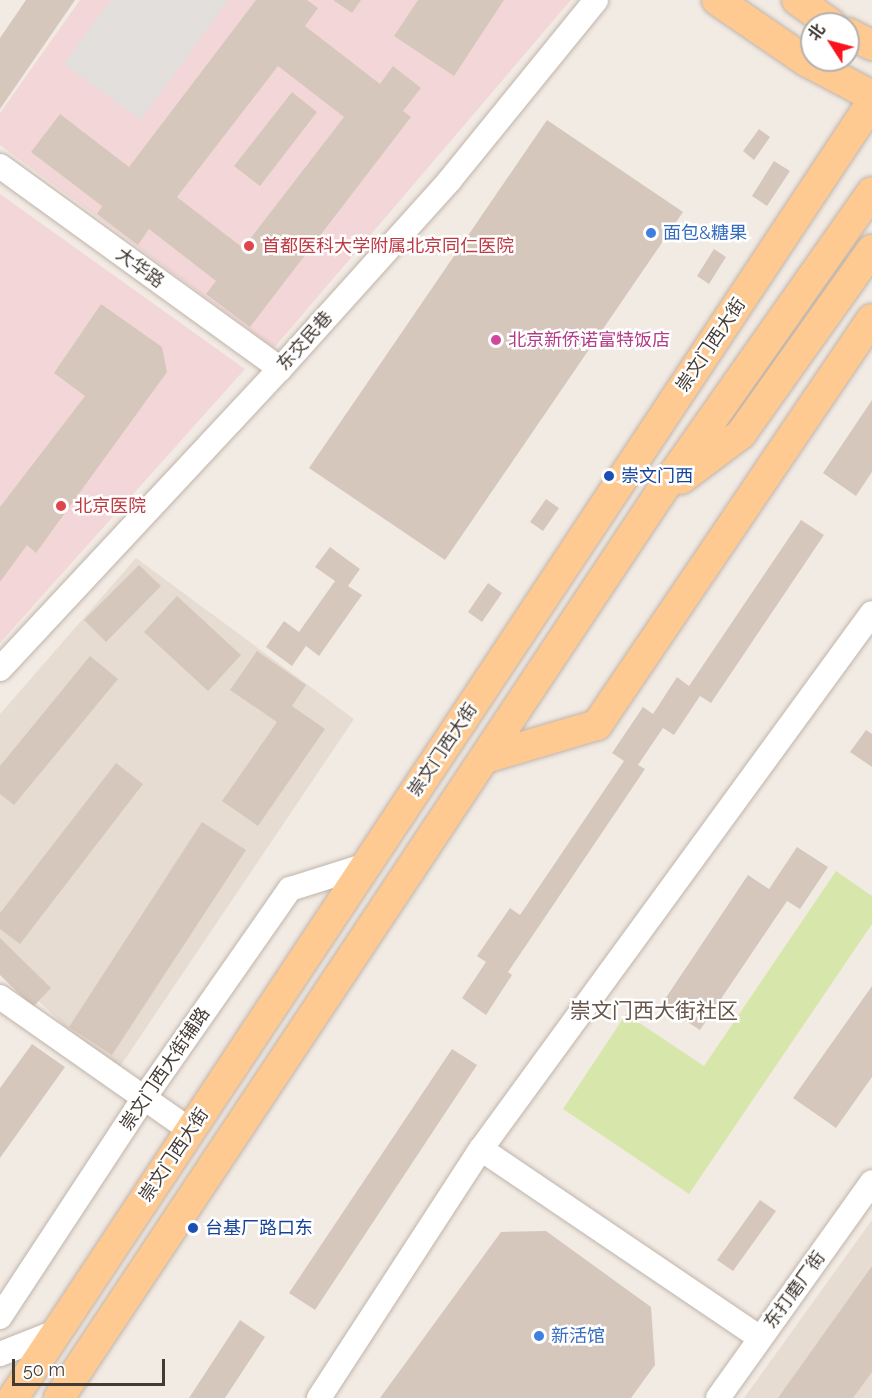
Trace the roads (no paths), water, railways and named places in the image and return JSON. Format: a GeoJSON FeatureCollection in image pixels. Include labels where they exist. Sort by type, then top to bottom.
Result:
{"type":"FeatureCollection","features":[{"type":"Feature","properties":{"kind":"main road"},"geometry":{"type":"LineString","coordinates":[[717,0],[806,61],[872,96]]}},
{"type":"Feature","properties":{"kind":"main road"},"geometry":{"type":"LineString","coordinates":[[797,0],[814,12]]}},
{"type":"Feature","properties":{"kind":"main road","name":"崇文门西大街"},"geometry":{"type":"LineString","coordinates":[[13,1398],[872,102]]}},
{"type":"Feature","properties":{"kind":"main road"},"geometry":{"type":"LineString","coordinates":[[69,1390],[659,495],[872,192]]}},
{"type":"Feature","properties":{"kind":"main road"},"geometry":{"type":"LineString","coordinates":[[659,495],[741,434],[872,250]]}},
{"type":"Feature","properties":{"kind":"main road"},"geometry":{"type":"LineString","coordinates":[[484,758],[597,725],[872,319]]}},
{"type":"Feature","properties":{"kind":"street","name":"东交民巷"},"geometry":{"type":"LineString","coordinates":[[0,669],[280,369],[449,181],[596,0]]}},
{"type":"Feature","properties":{"kind":"street","name":"大华路"},"geometry":{"type":"LineString","coordinates":[[0,166],[280,369]]}},
{"type":"Feature","properties":{"kind":"street"},"geometry":{"type":"LineString","coordinates":[[319,1398],[481,1149],[872,613]]}},
{"type":"Feature","properties":{"kind":"street","name":"崇文门西大街辅路"},"geometry":{"type":"LineString","coordinates":[[0,1317],[144,1098],[290,889],[366,865]]}},
{"type":"Feature","properties":{"kind":"street"},"geometry":{"type":"LineString","coordinates":[[0,997],[190,1130]]}},
{"type":"Feature","properties":{"kind":"street"},"geometry":{"type":"LineString","coordinates":[[481,1149],[760,1338]]}},
{"type":"Feature","properties":{"kind":"street","name":"东打磨厂街"},"geometry":{"type":"LineString","coordinates":[[718,1398],[872,1182]]}},
{"type":"Feature","properties":{"kind":"street"},"geometry":{"type":"LineString","coordinates":[[0,1354],[58,1331]]}},
{"type":"Feature","properties":{"kind":"place","name":"面包&糖果"},"geometry":{"type":"Point","coordinates":[651,233]}},
{"type":"Feature","properties":{"kind":"place","name":"首都医科大学附属北京同仁医院"},"geometry":{"type":"Point","coordinates":[249,246]}},
{"type":"Feature","properties":{"kind":"place","name":"北京新侨诺富特饭店"},"geometry":{"type":"Point","coordinates":[496,340]}},
{"type":"Feature","properties":{"kind":"place","name":"崇文门西"},"geometry":{"type":"Point","coordinates":[609,476]}},
{"type":"Feature","properties":{"kind":"place","name":"北京医院"},"geometry":{"type":"Point","coordinates":[61,506]}},
{"type":"Feature","properties":{"kind":"place","name":"台基厂路口东"},"geometry":{"type":"Point","coordinates":[193,1228]}},
{"type":"Feature","properties":{"kind":"place","name":"新活馆"},"geometry":{"type":"Point","coordinates":[539,1336]}},
{"type":"Feature","properties":{"kind":"district","name":"崇文门西大街社区"},"geometry":{"type":"Point","coordinates":[654,1011]}}]}
